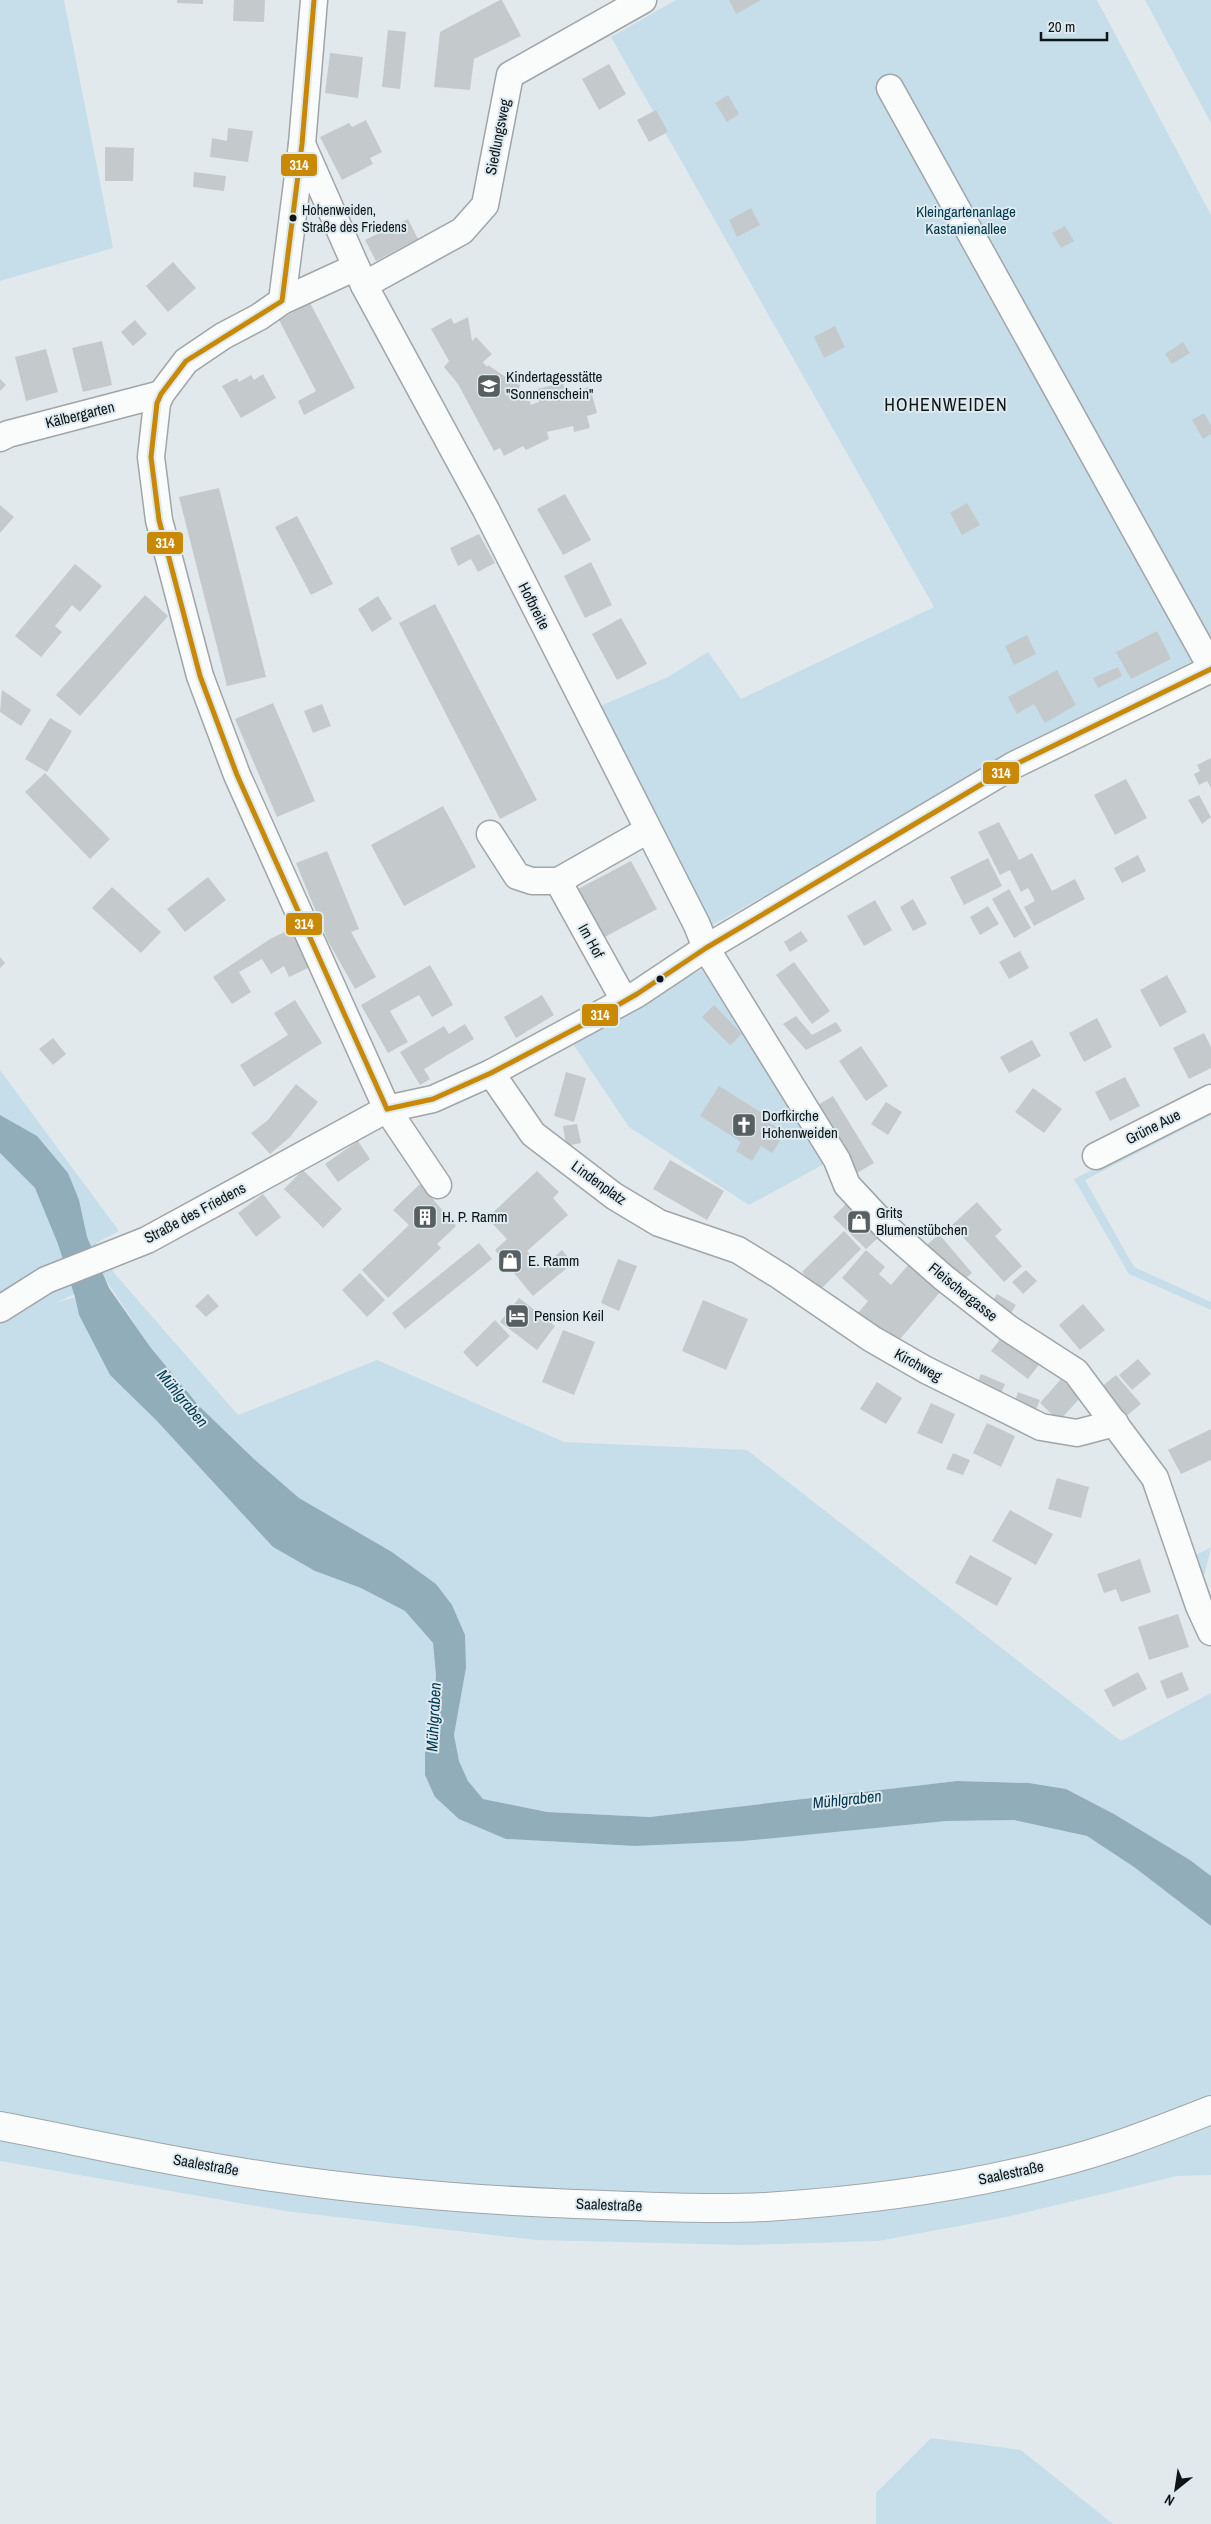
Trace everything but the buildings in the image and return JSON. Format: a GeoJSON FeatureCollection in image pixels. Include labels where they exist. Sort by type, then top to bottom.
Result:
{"type":"FeatureCollection","features":[{"type":"Feature","properties":{"kind":"street"},"geometry":{"type":"LineString","coordinates":[[282,301],[302,144],[314,0]]}},
{"type":"Feature","properties":{"kind":"street","name":"Siedlungsweg"},"geometry":{"type":"LineString","coordinates":[[360,276],[462,231],[485,205],[510,75],[643,0]]}},
{"type":"Feature","properties":{"kind":"street"},"geometry":{"type":"LineString","coordinates":[[890,88],[1211,668]]}},
{"type":"Feature","properties":{"kind":"street"},"geometry":{"type":"LineString","coordinates":[[302,144],[360,276],[282,301],[259,317],[223,336],[186,362],[161,394],[157,403],[151,457],[159,520],[200,676],[237,775],[386,1109],[438,1185]]}},
{"type":"Feature","properties":{"kind":"street","name":"Hofbreite"},"geometry":{"type":"LineString","coordinates":[[360,276],[490,519],[697,925],[706,948]]}},
{"type":"Feature","properties":{"kind":"street","name":"Kälbergarten"},"geometry":{"type":"LineString","coordinates":[[0,438],[8,434],[161,394]]}},
{"type":"Feature","properties":{"kind":"street","name":"Straße des Friedens"},"geometry":{"type":"LineString","coordinates":[[0,1309],[46,1280],[147,1240],[386,1109],[433,1099],[491,1074],[624,1000],[706,948],[1014,765],[1211,668]]}},
{"type":"Feature","properties":{"kind":"street"},"geometry":{"type":"LineString","coordinates":[[490,834],[517,876],[532,882],[558,882],[648,830]]}},
{"type":"Feature","properties":{"kind":"street","name":"Im Hof"},"geometry":{"type":"LineString","coordinates":[[558,882],[624,1000]]}},
{"type":"Feature","properties":{"kind":"street","name":"Fleischergasse"},"geometry":{"type":"LineString","coordinates":[[706,948],[837,1160],[847,1185],[887,1228],[944,1278],[1008,1328],[1076,1372],[1115,1423],[1154,1478],[1199,1606],[1211,1632]]}},
{"type":"Feature","properties":{"kind":"street","name":"Lindenplatz"},"geometry":{"type":"LineString","coordinates":[[491,1074],[532,1134],[614,1196],[659,1223],[738,1250]]}},
{"type":"Feature","properties":{"kind":"street","name":"Grüne Aue"},"geometry":{"type":"LineString","coordinates":[[1096,1156],[1211,1098]]}},
{"type":"Feature","properties":{"kind":"street","name":"Kirchweg"},"geometry":{"type":"LineString","coordinates":[[738,1250],[780,1276],[872,1339],[918,1366],[1041,1427],[1077,1433],[1115,1423]]}},
{"type":"Feature","properties":{"kind":"street","name":"Saalestraße"},"geometry":{"type":"LineString","coordinates":[[0,2126],[276,2178],[384,2191],[512,2202],[629,2206],[764,2207],[852,2200],[986,2179],[1056,2164],[1165,2128],[1211,2110]]}},
{"type":"Feature","properties":{"kind":"green space"},"geometry":{"type":"Polygon","coordinates":[[[0,0],[64,0],[113,248],[0,281],[0,0]]]}},
{"type":"Feature","properties":{"kind":"green space","name":"Kleingartenanlage Kastanienallee"},"geometry":{"type":"Polygon","coordinates":[[[676,0],[1097,0],[1211,215],[1211,661],[1018,754],[709,927],[600,706],[668,677],[708,652],[741,699],[934,607],[611,37],[676,0]]]}},
{"type":"Feature","properties":{"kind":"green space"},"geometry":{"type":"Polygon","coordinates":[[[1145,0],[1211,0],[1211,123],[1145,0]]]}},
{"type":"Feature","properties":{"kind":"green space"},"geometry":{"type":"Polygon","coordinates":[[[709,965],[824,1164],[749,1205],[629,1127],[573,1044],[709,965]]]}},
{"type":"Feature","properties":{"kind":"green space"},"geometry":{"type":"Polygon","coordinates":[[[0,1070],[119,1231],[96,1243],[115,1274],[238,1415],[377,1360],[564,1442],[747,1450],[1121,1741],[1211,1693],[1211,1876],[1190,1860],[1114,1814],[1066,1789],[1029,1783],[957,1781],[650,1817],[547,1812],[483,1799],[468,1781],[459,1761],[454,1735],[466,1668],[436,1584],[392,1552],[299,1498],[254,1459],[199,1406],[151,1348],[105,1279],[54,1304],[75,1297],[79,1315],[110,1375],[156,1420],[273,1547],[315,1571],[361,1588],[405,1611],[433,1643],[436,1675],[433,1720],[425,1749],[506,1839],[635,1846],[946,1821],[1014,1820],[1087,1836],[1134,1867],[1211,1926],[1211,2175],[1177,2176],[1007,2217],[878,2241],[744,2245],[536,2240],[285,2211],[0,2161],[0,1070]]]}},
{"type":"Feature","properties":{"kind":"green space"},"geometry":{"type":"Polygon","coordinates":[[[1211,1109],[1211,1115],[1085,1180],[1134,1267],[1211,1302],[1211,1310],[1129,1274],[1074,1179],[1211,1109]]]}},
{"type":"Feature","properties":{"kind":"green space"},"geometry":{"type":"Polygon","coordinates":[[[1211,1547],[1204,1576],[1211,1596],[1211,1627],[1194,1556],[1211,1547]]]}},
{"type":"Feature","properties":{"kind":"green space"},"geometry":{"type":"Polygon","coordinates":[[[931,2438],[1021,2450],[1113,2524],[876,2524],[876,2493],[931,2438]]]}},
{"type":"Feature","properties":{"kind":"water","name":"Mühlgraben"},"geometry":{"type":"Polygon","coordinates":[[[0,1115],[37,1136],[68,1173],[79,1200],[87,1237],[109,1288],[151,1348],[199,1406],[254,1459],[299,1498],[392,1552],[436,1584],[452,1605],[465,1635],[466,1668],[454,1735],[459,1761],[468,1781],[483,1799],[547,1812],[650,1817],[957,1781],[1029,1783],[1066,1789],[1114,1814],[1190,1860],[1211,1876],[1211,1926],[1134,1867],[1087,1836],[1014,1820],[946,1821],[743,1841],[635,1846],[506,1839],[459,1819],[435,1797],[425,1775],[425,1749],[433,1720],[436,1675],[433,1643],[405,1611],[361,1588],[315,1571],[273,1547],[156,1420],[110,1375],[79,1315],[58,1244],[35,1188],[0,1153],[0,1115]]]}},
{"type":"Feature","properties":{"kind":"transit line","name":"314"},"geometry":{"type":"LineString","coordinates":[[314,0],[302,144],[282,301],[186,361],[161,394],[157,403],[151,457],[159,520],[200,676],[237,775],[387,1109]]}},
{"type":"Feature","properties":{"kind":"transit line","name":"314"},"geometry":{"type":"LineString","coordinates":[[387,1109],[433,1099],[491,1073],[592,1020],[637,994],[706,948],[1014,765],[1211,669]]}},
{"type":"Feature","properties":{"kind":"place","name":"Hohenweiden, Straße des Friedens"},"geometry":{"type":"Point","coordinates":[293,218]}},
{"type":"Feature","properties":{"kind":"place","name":"Kindertagesstätte \"Sonnenschein\""},"geometry":{"type":"Point","coordinates":[489,386]}},
{"type":"Feature","properties":{"kind":"place","name":"Dorfkirche Hohenweiden"},"geometry":{"type":"Point","coordinates":[744,1125]}},
{"type":"Feature","properties":{"kind":"place","name":"H. P. Ramm"},"geometry":{"type":"Point","coordinates":[425,1217]}},
{"type":"Feature","properties":{"kind":"place","name":"Grits Blumenstübchen"},"geometry":{"type":"Point","coordinates":[859,1222]}},
{"type":"Feature","properties":{"kind":"place","name":"E. Ramm"},"geometry":{"type":"Point","coordinates":[510,1261]}},
{"type":"Feature","properties":{"kind":"place","name":"Pension Keil"},"geometry":{"type":"Point","coordinates":[517,1316]}},
{"type":"Feature","properties":{"kind":"district","name":"HOHENWEIDEN"},"geometry":{"type":"Point","coordinates":[946,405]}}]}
